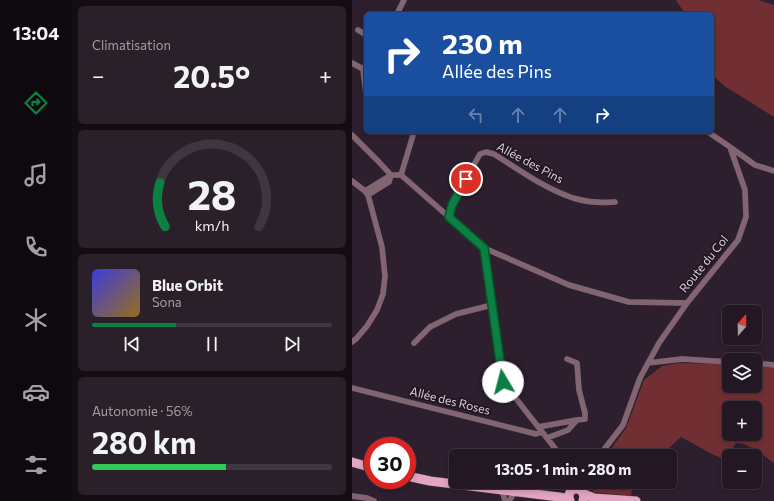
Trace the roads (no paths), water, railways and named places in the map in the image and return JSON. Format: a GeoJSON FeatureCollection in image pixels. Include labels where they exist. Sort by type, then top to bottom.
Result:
{"type":"FeatureCollection","features":[{"type":"Feature","properties":{"kind":"main road"},"geometry":{"type":"LineString","coordinates":[[352,457],[364,460]]}},
{"type":"Feature","properties":{"kind":"main road"},"geometry":{"type":"LineString","coordinates":[[352,462],[364,465]]}},
{"type":"Feature","properties":{"kind":"main road"},"geometry":{"type":"LineString","coordinates":[[416,473],[449,479]]}},
{"type":"Feature","properties":{"kind":"main road"},"geometry":{"type":"LineString","coordinates":[[416,478],[564,498],[578,489],[594,498],[636,501]]}},
{"type":"Feature","properties":{"kind":"main road"},"geometry":{"type":"LineString","coordinates":[[527,489],[570,494]]}},
{"type":"Feature","properties":{"kind":"street"},"geometry":{"type":"LineString","coordinates":[[398,12],[404,0]]}},
{"type":"Feature","properties":{"kind":"street"},"geometry":{"type":"LineString","coordinates":[[358,30],[364,34]]}},
{"type":"Feature","properties":{"kind":"street"},"geometry":{"type":"LineString","coordinates":[[352,63],[364,67]]}},
{"type":"Feature","properties":{"kind":"street"},"geometry":{"type":"LineString","coordinates":[[401,175],[413,134]]}},
{"type":"Feature","properties":{"kind":"street"},"geometry":{"type":"LineString","coordinates":[[711,134],[730,146],[754,165],[774,171]]}},
{"type":"Feature","properties":{"kind":"street"},"geometry":{"type":"LineString","coordinates":[[352,135],[391,175]]}},
{"type":"Feature","properties":{"kind":"street","name":"Route du Col"},"geometry":{"type":"LineString","coordinates":[[604,449],[623,425],[640,378],[659,344],[687,303],[738,240],[746,217],[745,190],[730,146]]}},
{"type":"Feature","properties":{"kind":"street","name":"Allée des Pins"},"geometry":{"type":"LineString","coordinates":[[449,217],[452,205],[480,154],[486,152],[494,154],[547,187],[574,198],[592,202],[615,202]]}},
{"type":"Feature","properties":{"kind":"street"},"geometry":{"type":"LineString","coordinates":[[366,193],[391,175],[401,175],[484,248],[569,285],[629,302],[687,303]]}},
{"type":"Feature","properties":{"kind":"street"},"geometry":{"type":"LineString","coordinates":[[352,181],[366,193],[382,247],[385,276],[383,294],[377,310],[367,326],[352,342]]}},
{"type":"Feature","properties":{"kind":"street"},"geometry":{"type":"LineString","coordinates":[[484,248],[503,382],[555,449]]}},
{"type":"Feature","properties":{"kind":"street"},"geometry":{"type":"LineString","coordinates":[[414,343],[430,327],[456,314],[492,305]]}},
{"type":"Feature","properties":{"kind":"street"},"geometry":{"type":"LineString","coordinates":[[538,427],[585,419],[585,413],[579,390],[577,363],[567,359]]}},
{"type":"Feature","properties":{"kind":"street"},"geometry":{"type":"LineString","coordinates":[[648,363],[682,359],[722,362]]}},
{"type":"Feature","properties":{"kind":"street"},"geometry":{"type":"LineString","coordinates":[[762,364],[774,365]]}},
{"type":"Feature","properties":{"kind":"street","name":"Allée des Roses"},"geometry":{"type":"LineString","coordinates":[[352,388],[536,434],[542,432]]}},
{"type":"Feature","properties":{"kind":"street"},"geometry":{"type":"LineString","coordinates":[[547,438],[568,430],[577,420]]}},
{"type":"Feature","properties":{"kind":"street"},"geometry":{"type":"LineString","coordinates":[[502,490],[505,501]]}},
{"type":"Feature","properties":{"kind":"street"},"geometry":{"type":"LineString","coordinates":[[509,501],[515,492]]}},
{"type":"Feature","properties":{"kind":"street"},"geometry":{"type":"LineString","coordinates":[[352,496],[367,498],[374,501]]}}]}
